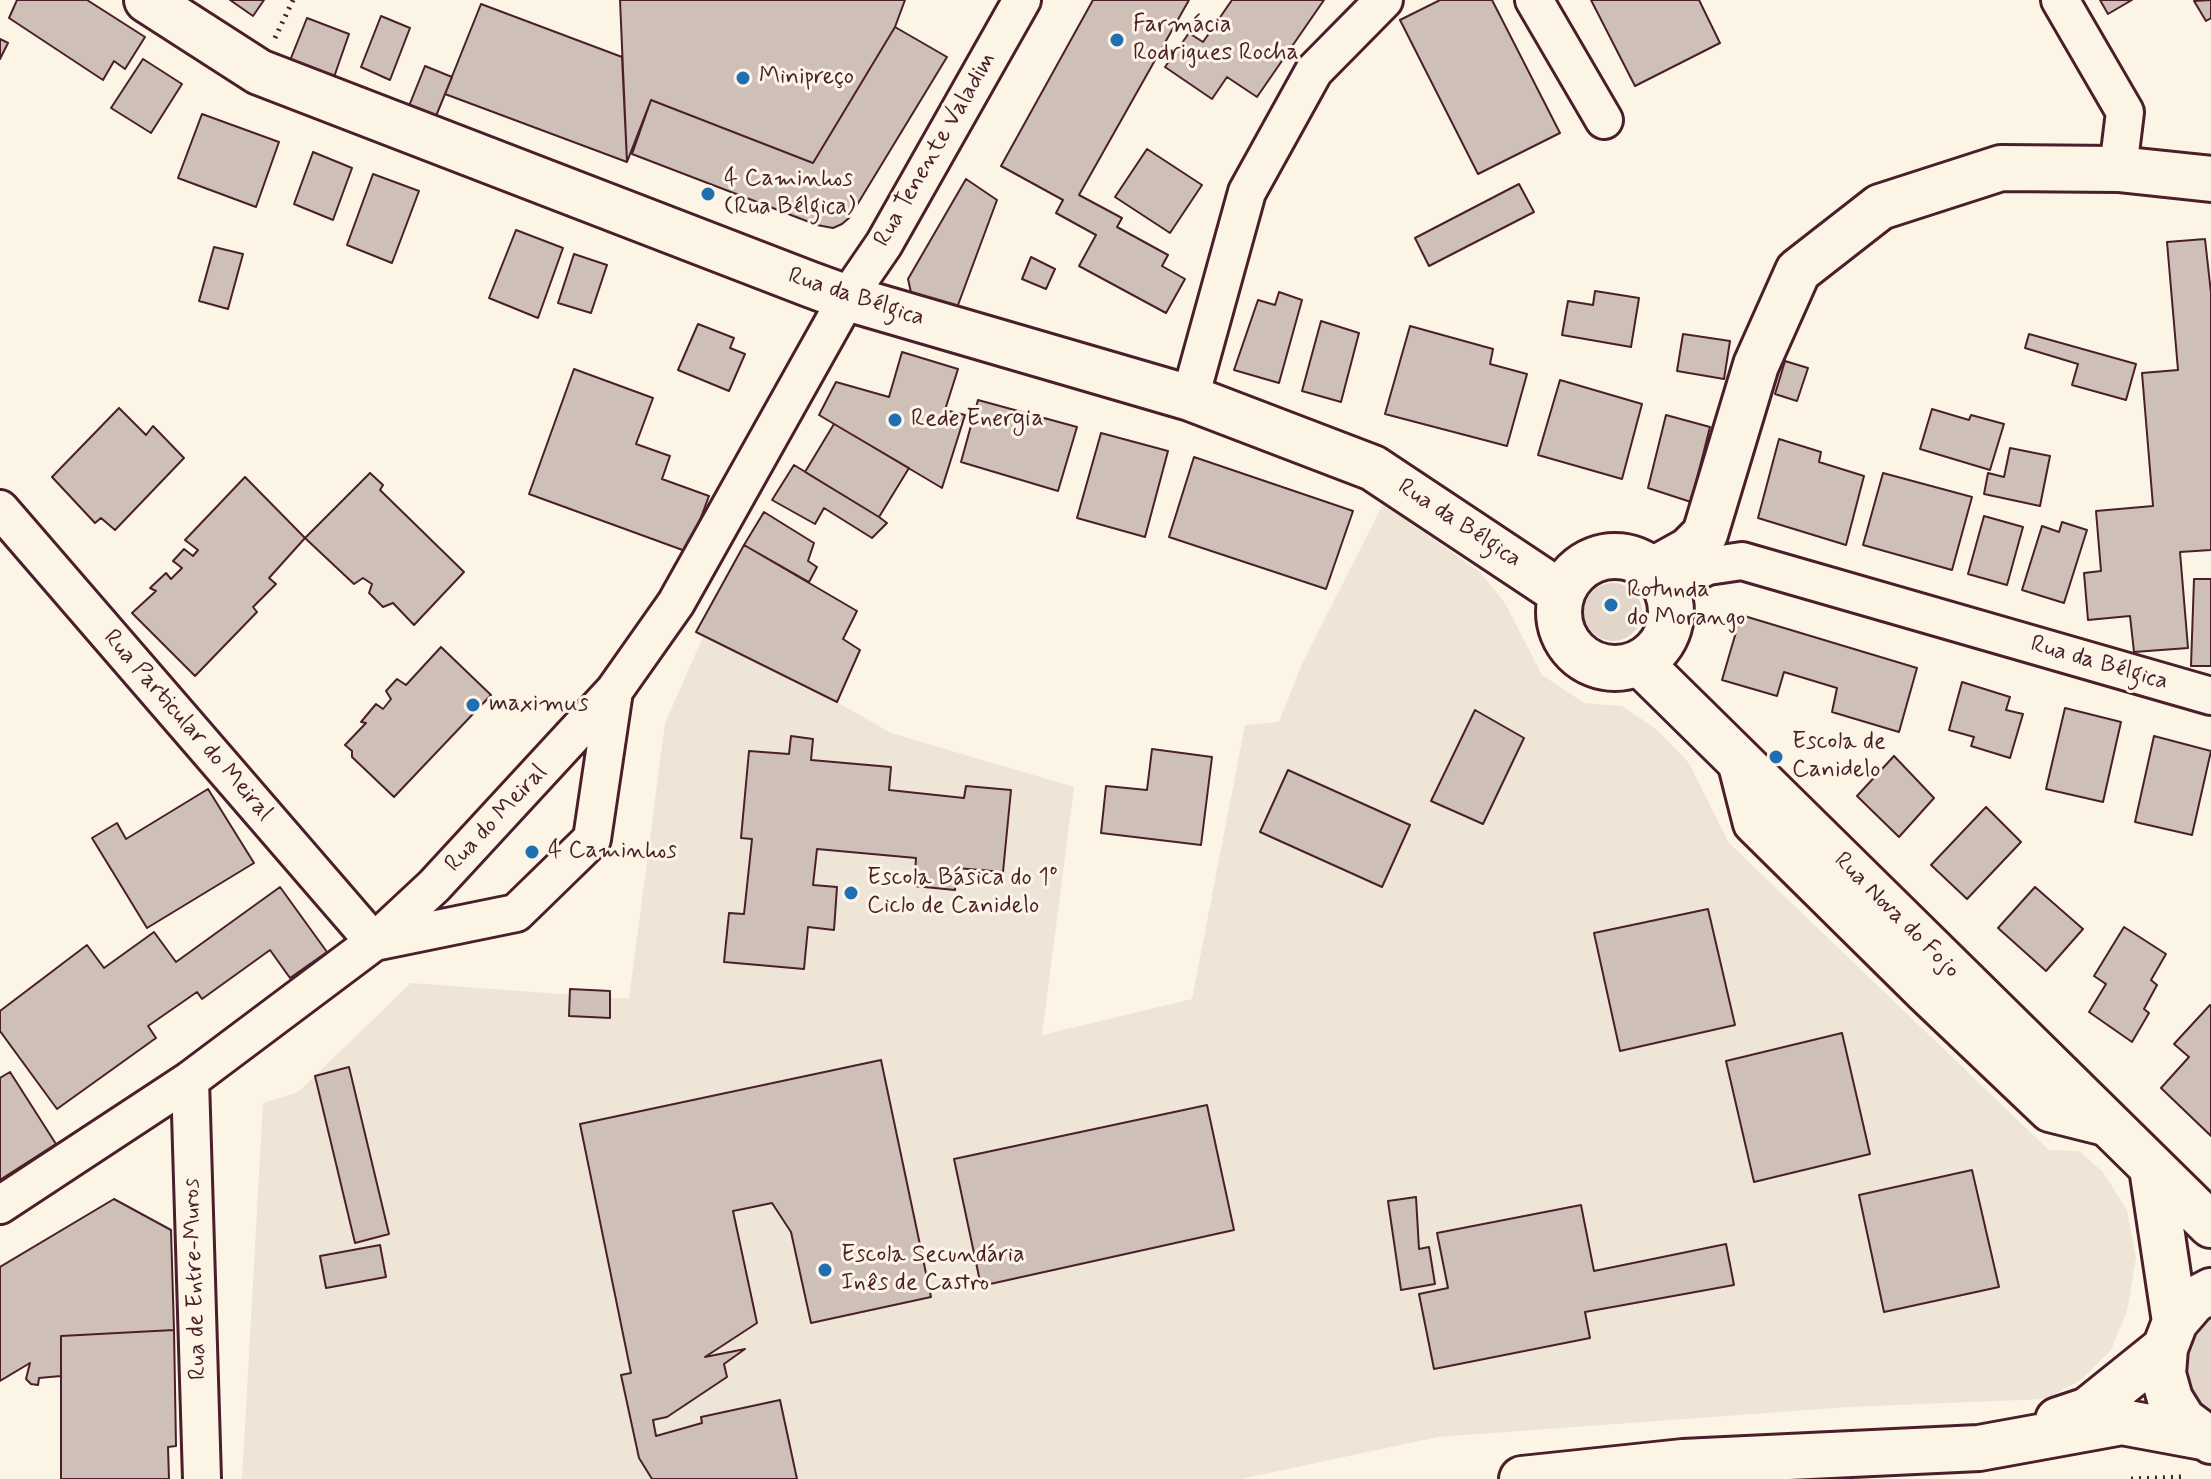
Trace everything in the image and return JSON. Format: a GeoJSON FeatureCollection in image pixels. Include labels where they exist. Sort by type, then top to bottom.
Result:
{"type":"FeatureCollection","features":[{"type":"Feature","properties":{"kind":"main road","name":"Rua da Bélgica"},"geometry":{"type":"LineString","coordinates":[[147,0],[259,72],[847,298],[1190,398],[1373,468],[1561,593]]}},
{"type":"Feature","properties":{"kind":"main road"},"geometry":{"type":"LineString","coordinates":[[1659,578],[1705,534],[1756,365],[1798,271],[1880,207],[2001,168],[2118,169],[2209,179]]}},
{"type":"Feature","properties":{"kind":"main road"},"geometry":{"type":"LineString","coordinates":[[1601,557],[1638,560],[1659,578],[1671,621],[1665,638],[1640,663],[1622,668],[1602,667],[1585,660],[1571,647],[1561,631],[1558,612],[1561,593],[1570,577],[1584,564],[1601,557]]}},
{"type":"Feature","properties":{"kind":"main road","name":"Rua Nova do Fojo"},"geometry":{"type":"LineString","coordinates":[[1640,663],[2211,1225]]}},
{"type":"Feature","properties":{"kind":"main road"},"geometry":{"type":"LineString","coordinates":[[2152,1168],[2170,1335],[2163,1374],[2170,1399],[2183,1420],[2207,1439]]}},
{"type":"Feature","properties":{"kind":"main road"},"geometry":{"type":"LineString","coordinates":[[1979,1448],[2088,1410],[2170,1335],[2194,1300],[2211,1291]]}},
{"type":"Feature","properties":{"kind":"main road"},"geometry":{"type":"LineString","coordinates":[[1522,1479],[1683,1462],[1979,1448],[2122,1422],[2207,1439]]}},
{"type":"Feature","properties":{"kind":"street","name":"Rua Tenente Valadim"},"geometry":{"type":"LineString","coordinates":[[847,298],[884,244],[1022,0]]}},
{"type":"Feature","properties":{"kind":"street"},"geometry":{"type":"LineString","coordinates":[[1190,398],[1247,192],[1314,71],[1384,0]]}},
{"type":"Feature","properties":{"kind":"street"},"geometry":{"type":"LineString","coordinates":[[1534,0],[1604,120]]}},
{"type":"Feature","properties":{"kind":"street"},"geometry":{"type":"LineString","coordinates":[[2060,0],[2125,112],[2118,169]]}},
{"type":"Feature","properties":{"kind":"street","name":"Rua do Meiral"},"geometry":{"type":"LineString","coordinates":[[0,1205],[190,1080],[374,942],[434,886],[614,691],[676,603],[847,298]]}},
{"type":"Feature","properties":{"kind":"street","name":"Rua Particular do Meiral"},"geometry":{"type":"LineString","coordinates":[[0,509],[374,942]]}},
{"type":"Feature","properties":{"kind":"street","name":"Rua da Bélgica"},"geometry":{"type":"LineString","coordinates":[[1659,578],[1742,561],[2211,696]]}},
{"type":"Feature","properties":{"kind":"street"},"geometry":{"type":"LineString","coordinates":[[374,942],[516,913],[592,839],[614,691]]}},
{"type":"Feature","properties":{"kind":"street"},"geometry":{"type":"LineString","coordinates":[[1735,757],[1752,824],[1924,994],[2049,1113],[2113,1129]]}},
{"type":"Feature","properties":{"kind":"street"},"geometry":{"type":"LineString","coordinates":[[1924,994],[1986,1005]]}},
{"type":"Feature","properties":{"kind":"street","name":"Rua de Entre-Muros"},"geometry":{"type":"LineString","coordinates":[[190,1080],[202,1479]]}},
{"type":"Feature","properties":{"kind":"path"},"geometry":{"type":"LineString","coordinates":[[2131,1479],[2184,1477]]}},
{"type":"Feature","properties":{"kind":"shaded area"},"geometry":{"type":"Polygon","coordinates":[[[1383,504],[1480,572],[1505,603],[1542,675],[1584,703],[1622,706],[1656,729],[1689,763],[1729,843],[2049,1150],[2079,1151],[2103,1172],[2127,1210],[2136,1258],[2127,1311],[2111,1350],[2081,1380],[2046,1399],[1849,1407],[1438,1437],[1241,1479],[242,1479],[263,1103],[298,1092],[411,983],[629,999],[665,723],[703,637],[837,702],[891,733],[1074,787],[1042,1035],[1192,999],[1245,725],[1279,722],[1302,664],[1383,504]]]}},
{"type":"Feature","properties":{"kind":"shaded area"},"geometry":{"type":"Polygon","coordinates":[[[1613,583],[1634,591],[1642,612],[1634,633],[1613,641],[1592,633],[1584,612],[1592,591],[1613,583]]]}},
{"type":"Feature","properties":{"kind":"shaded area"},"geometry":{"type":"Polygon","coordinates":[[[2211,1318],[2211,1412],[2198,1401],[2189,1383],[2186,1363],[2190,1343],[2211,1318]]]}},
{"type":"Feature","properties":{"kind":"building"},"geometry":{"type":"Polygon","coordinates":[[[17,0],[87,0],[145,37],[125,69],[114,61],[103,80],[9,18],[17,0]]]}},
{"type":"Feature","properties":{"kind":"building"},"geometry":{"type":"Polygon","coordinates":[[[230,0],[264,0],[253,16],[230,0]]]}},
{"type":"Feature","properties":{"kind":"building","name":"Minipreço"},"geometry":{"type":"Polygon","coordinates":[[[620,0],[905,0],[895,27],[813,163],[651,100],[627,162],[620,0]]]}},
{"type":"Feature","properties":{"kind":"building"},"geometry":{"type":"Polygon","coordinates":[[[1093,0],[1189,0],[1079,195],[1122,218],[1117,227],[1168,255],[1162,266],[1185,279],[1166,313],[1079,266],[1096,235],[1056,213],[1063,200],[1001,166],[1093,0]]]}},
{"type":"Feature","properties":{"kind":"building"},"geometry":{"type":"Polygon","coordinates":[[[1232,0],[1324,0],[1257,97],[1227,77],[1212,99],[1165,67],[1189,33],[1203,42],[1232,0]]]}},
{"type":"Feature","properties":{"kind":"building"},"geometry":{"type":"Polygon","coordinates":[[[1440,0],[1492,0],[1560,133],[1478,174],[1400,20],[1440,0]]]}},
{"type":"Feature","properties":{"kind":"building"},"geometry":{"type":"Polygon","coordinates":[[[1591,0],[1699,0],[1720,43],[1635,86],[1591,0]]]}},
{"type":"Feature","properties":{"kind":"building"},"geometry":{"type":"Polygon","coordinates":[[[2100,0],[2132,0],[2108,14],[2100,0]]]}},
{"type":"Feature","properties":{"kind":"building"},"geometry":{"type":"Polygon","coordinates":[[[2211,0],[2211,18],[2206,21],[2194,1],[2211,0]]]}},
{"type":"Feature","properties":{"kind":"building"},"geometry":{"type":"Polygon","coordinates":[[[481,4],[622,57],[627,162],[445,94],[481,4]]]}},
{"type":"Feature","properties":{"kind":"building"},"geometry":{"type":"Polygon","coordinates":[[[381,16],[410,28],[390,80],[361,67],[381,16]]]}},
{"type":"Feature","properties":{"kind":"building"},"geometry":{"type":"Polygon","coordinates":[[[307,18],[349,34],[333,80],[289,63],[307,18]]]}},
{"type":"Feature","properties":{"kind":"building"},"geometry":{"type":"Polygon","coordinates":[[[895,27],[947,57],[849,218],[842,224],[833,228],[817,225],[632,154],[651,100],[813,163],[895,27]]]}},
{"type":"Feature","properties":{"kind":"building"},"geometry":{"type":"Polygon","coordinates":[[[0,39],[8,43],[0,59],[0,39]]]}},
{"type":"Feature","properties":{"kind":"building"},"geometry":{"type":"Polygon","coordinates":[[[143,59],[182,84],[151,133],[111,108],[143,59]]]}},
{"type":"Feature","properties":{"kind":"building"},"geometry":{"type":"Polygon","coordinates":[[[425,66],[452,77],[436,116],[409,106],[425,66]]]}},
{"type":"Feature","properties":{"kind":"building"},"geometry":{"type":"Polygon","coordinates":[[[202,114],[279,142],[256,207],[178,178],[202,114]]]}},
{"type":"Feature","properties":{"kind":"building"},"geometry":{"type":"Polygon","coordinates":[[[1147,149],[1202,185],[1170,233],[1115,197],[1147,149]]]}},
{"type":"Feature","properties":{"kind":"building"},"geometry":{"type":"Polygon","coordinates":[[[313,152],[352,168],[333,220],[294,204],[313,152]]]}},
{"type":"Feature","properties":{"kind":"building"},"geometry":{"type":"Polygon","coordinates":[[[373,174],[419,191],[392,263],[347,245],[373,174]]]}},
{"type":"Feature","properties":{"kind":"building"},"geometry":{"type":"Polygon","coordinates":[[[966,179],[997,200],[955,313],[912,297],[908,279],[966,179]]]}},
{"type":"Feature","properties":{"kind":"building"},"geometry":{"type":"Polygon","coordinates":[[[1519,184],[1534,212],[1429,266],[1415,238],[1519,184]]]}},
{"type":"Feature","properties":{"kind":"building"},"geometry":{"type":"Polygon","coordinates":[[[516,230],[563,248],[538,318],[489,298],[516,230]]]}},
{"type":"Feature","properties":{"kind":"building"},"geometry":{"type":"Polygon","coordinates":[[[2205,239],[2211,293],[2211,550],[2180,552],[2188,648],[2134,652],[2130,616],[2088,620],[2084,573],[2101,571],[2096,511],[2153,506],[2142,373],[2178,370],[2167,242],[2205,239]]]}},
{"type":"Feature","properties":{"kind":"building"},"geometry":{"type":"Polygon","coordinates":[[[214,247],[243,254],[228,309],[199,301],[214,247]]]}},
{"type":"Feature","properties":{"kind":"building"},"geometry":{"type":"Polygon","coordinates":[[[574,254],[607,265],[591,313],[558,303],[574,254]]]}},
{"type":"Feature","properties":{"kind":"building"},"geometry":{"type":"Polygon","coordinates":[[[1031,257],[1055,269],[1046,289],[1022,279],[1031,257]]]}},
{"type":"Feature","properties":{"kind":"building"},"geometry":{"type":"Polygon","coordinates":[[[1595,291],[1639,298],[1631,347],[1562,335],[1568,301],[1593,305],[1595,291]]]}},
{"type":"Feature","properties":{"kind":"building"},"geometry":{"type":"Polygon","coordinates":[[[1279,292],[1302,300],[1279,383],[1234,370],[1258,300],[1275,305],[1279,292]]]}},
{"type":"Feature","properties":{"kind":"building"},"geometry":{"type":"Polygon","coordinates":[[[1321,321],[1359,333],[1341,402],[1302,391],[1321,321]]]}},
{"type":"Feature","properties":{"kind":"building"},"geometry":{"type":"Polygon","coordinates":[[[698,324],[734,338],[730,348],[745,354],[729,391],[678,370],[698,324]]]}},
{"type":"Feature","properties":{"kind":"building"},"geometry":{"type":"Polygon","coordinates":[[[1410,326],[1493,349],[1490,364],[1527,374],[1507,446],[1385,414],[1410,326]]]}},
{"type":"Feature","properties":{"kind":"building"},"geometry":{"type":"Polygon","coordinates":[[[1683,334],[1730,341],[1724,379],[1677,371],[1683,334]]]}},
{"type":"Feature","properties":{"kind":"building"},"geometry":{"type":"Polygon","coordinates":[[[2029,334],[2136,364],[2126,400],[2072,385],[2078,364],[2025,348],[2029,334]]]}},
{"type":"Feature","properties":{"kind":"building","name":"Rede Energia"},"geometry":{"type":"Polygon","coordinates":[[[902,352],[958,369],[945,410],[965,415],[942,488],[819,415],[836,382],[889,397],[902,352]]]}},
{"type":"Feature","properties":{"kind":"building"},"geometry":{"type":"Polygon","coordinates":[[[1785,361],[1808,368],[1797,401],[1775,394],[1785,361]]]}},
{"type":"Feature","properties":{"kind":"building"},"geometry":{"type":"Polygon","coordinates":[[[574,369],[653,398],[636,444],[670,456],[662,479],[709,496],[688,552],[529,494],[574,369]]]}},
{"type":"Feature","properties":{"kind":"building"},"geometry":{"type":"Polygon","coordinates":[[[1560,380],[1642,404],[1622,479],[1538,455],[1560,380]]]}},
{"type":"Feature","properties":{"kind":"building"},"geometry":{"type":"Polygon","coordinates":[[[978,400],[1077,427],[1058,491],[961,462],[978,400]]]}},
{"type":"Feature","properties":{"kind":"building"},"geometry":{"type":"Polygon","coordinates":[[[119,408],[146,435],[153,426],[184,458],[115,530],[101,518],[95,523],[52,477],[119,408]]]}},
{"type":"Feature","properties":{"kind":"building"},"geometry":{"type":"Polygon","coordinates":[[[1932,409],[1969,420],[1971,415],[2004,424],[1990,470],[1920,449],[1932,409]]]}},
{"type":"Feature","properties":{"kind":"building"},"geometry":{"type":"Polygon","coordinates":[[[1666,415],[1710,427],[1691,502],[1648,488],[1666,415]]]}},
{"type":"Feature","properties":{"kind":"building"},"geometry":{"type":"Polygon","coordinates":[[[834,424],[909,468],[879,517],[805,472],[834,424]]]}},
{"type":"Feature","properties":{"kind":"building"},"geometry":{"type":"Polygon","coordinates":[[[1101,433],[1168,451],[1145,537],[1077,518],[1101,433]]]}},
{"type":"Feature","properties":{"kind":"building"},"geometry":{"type":"Polygon","coordinates":[[[1779,439],[1821,452],[1819,462],[1864,476],[1846,545],[1758,518],[1779,439]]]}},
{"type":"Feature","properties":{"kind":"building"},"geometry":{"type":"Polygon","coordinates":[[[2010,448],[2050,456],[2040,506],[1984,494],[1988,473],[2004,477],[2010,448]]]}},
{"type":"Feature","properties":{"kind":"building"},"geometry":{"type":"Polygon","coordinates":[[[1194,457],[1353,511],[1326,589],[1169,537],[1194,457]]]}},
{"type":"Feature","properties":{"kind":"building"},"geometry":{"type":"Polygon","coordinates":[[[794,465],[887,523],[872,538],[824,508],[815,524],[772,500],[794,465]]]}},
{"type":"Feature","properties":{"kind":"building"},"geometry":{"type":"Polygon","coordinates":[[[370,473],[383,485],[380,490],[464,572],[414,625],[393,603],[383,607],[369,593],[372,584],[363,578],[354,584],[305,538],[370,473]]]}},
{"type":"Feature","properties":{"kind":"building"},"geometry":{"type":"Polygon","coordinates":[[[1883,473],[1972,497],[1952,570],[1863,545],[1883,473]]]}},
{"type":"Feature","properties":{"kind":"building"},"geometry":{"type":"Polygon","coordinates":[[[245,477],[305,538],[269,578],[276,584],[253,607],[257,612],[195,676],[132,613],[156,591],[150,588],[166,573],[171,579],[182,568],[173,561],[184,549],[193,556],[198,550],[185,540],[245,477]]]}},
{"type":"Feature","properties":{"kind":"building"},"geometry":{"type":"Polygon","coordinates":[[[764,512],[814,543],[808,561],[817,567],[809,582],[744,545],[764,512]]]}},
{"type":"Feature","properties":{"kind":"building"},"geometry":{"type":"Polygon","coordinates":[[[1984,516],[2023,527],[2007,585],[1968,574],[1984,516]]]}},
{"type":"Feature","properties":{"kind":"building"},"geometry":{"type":"Polygon","coordinates":[[[2062,522],[2087,530],[2064,603],[2022,590],[2042,526],[2059,532],[2062,522]]]}},
{"type":"Feature","properties":{"kind":"building"},"geometry":{"type":"Polygon","coordinates":[[[744,545],[857,611],[843,639],[860,650],[837,702],[696,632],[744,545]]]}},
{"type":"Feature","properties":{"kind":"building"},"geometry":{"type":"Polygon","coordinates":[[[2194,579],[2211,579],[2211,666],[2191,666],[2194,579]]]}},
{"type":"Feature","properties":{"kind":"building"},"geometry":{"type":"Polygon","coordinates":[[[1741,615],[1917,668],[1899,732],[1832,712],[1837,688],[1784,672],[1777,696],[1722,680],[1741,615]]]}},
{"type":"Feature","properties":{"kind":"building"},"geometry":{"type":"Polygon","coordinates":[[[441,647],[491,695],[394,797],[352,757],[352,751],[345,745],[366,723],[361,722],[376,704],[383,709],[391,699],[386,691],[397,679],[406,685],[441,647]]]}},
{"type":"Feature","properties":{"kind":"building"},"geometry":{"type":"Polygon","coordinates":[[[1962,682],[2010,697],[2006,710],[2023,714],[2010,758],[1971,746],[1974,737],[1949,730],[1962,682]]]}},
{"type":"Feature","properties":{"kind":"building"},"geometry":{"type":"Polygon","coordinates":[[[2065,708],[2121,722],[2103,802],[2046,789],[2065,708]]]}},
{"type":"Feature","properties":{"kind":"building"},"geometry":{"type":"Polygon","coordinates":[[[1475,710],[1524,738],[1483,824],[1431,801],[1475,710]]]}},
{"type":"Feature","properties":{"kind":"building"},"geometry":{"type":"Polygon","coordinates":[[[791,736],[813,739],[811,760],[891,767],[889,790],[964,798],[966,786],[1011,790],[1003,872],[957,868],[955,890],[914,886],[916,858],[817,849],[813,885],[837,887],[834,930],[808,927],[804,969],[724,962],[729,913],[744,914],[752,839],[741,838],[749,751],[789,754],[791,736]]]}},
{"type":"Feature","properties":{"kind":"building"},"geometry":{"type":"Polygon","coordinates":[[[2154,736],[2211,751],[2192,835],[2135,822],[2154,736]]]}},
{"type":"Feature","properties":{"kind":"building"},"geometry":{"type":"Polygon","coordinates":[[[1152,749],[1212,757],[1201,845],[1101,833],[1106,786],[1147,790],[1152,749]]]}},
{"type":"Feature","properties":{"kind":"building"},"geometry":{"type":"Polygon","coordinates":[[[1894,756],[1934,798],[1899,837],[1857,796],[1894,756]]]}},
{"type":"Feature","properties":{"kind":"building"},"geometry":{"type":"Polygon","coordinates":[[[1288,770],[1410,825],[1382,887],[1260,832],[1288,770]]]}},
{"type":"Feature","properties":{"kind":"building"},"geometry":{"type":"Polygon","coordinates":[[[208,789],[254,863],[147,928],[92,838],[117,823],[126,839],[208,789]]]}},
{"type":"Feature","properties":{"kind":"building"},"geometry":{"type":"Polygon","coordinates":[[[1986,807],[2021,842],[1967,899],[1931,865],[1986,807]]]}},
{"type":"Feature","properties":{"kind":"building"},"geometry":{"type":"Polygon","coordinates":[[[280,887],[327,952],[290,978],[270,950],[202,999],[197,992],[148,1026],[156,1038],[57,1109],[0,1031],[0,1011],[87,945],[104,968],[154,932],[176,962],[280,887]]]}},
{"type":"Feature","properties":{"kind":"building"},"geometry":{"type":"Polygon","coordinates":[[[2035,887],[2083,929],[2046,971],[1998,928],[2035,887]]]}},
{"type":"Feature","properties":{"kind":"building"},"geometry":{"type":"Polygon","coordinates":[[[1708,909],[1735,1025],[1620,1051],[1594,933],[1708,909]]]}},
{"type":"Feature","properties":{"kind":"building"},"geometry":{"type":"Polygon","coordinates":[[[2124,927],[2166,954],[2151,980],[2157,985],[2144,1009],[2149,1013],[2132,1042],[2089,1012],[2106,984],[2094,976],[2124,927]]]}},
{"type":"Feature","properties":{"kind":"building"},"geometry":{"type":"Polygon","coordinates":[[[570,989],[610,991],[610,1018],[569,1016],[570,989]]]}},
{"type":"Feature","properties":{"kind":"building"},"geometry":{"type":"Polygon","coordinates":[[[2210,1005],[2211,1136],[2161,1088],[2189,1057],[2174,1044],[2210,1005]]]}},
{"type":"Feature","properties":{"kind":"building"},"geometry":{"type":"Polygon","coordinates":[[[1842,1033],[1870,1154],[1754,1182],[1726,1061],[1842,1033]]]}},
{"type":"Feature","properties":{"kind":"building"},"geometry":{"type":"Polygon","coordinates":[[[881,1060],[931,1297],[811,1323],[791,1232],[772,1203],[733,1211],[757,1323],[705,1357],[745,1349],[724,1364],[727,1377],[667,1417],[653,1420],[656,1436],[702,1423],[701,1417],[780,1400],[797,1479],[652,1479],[639,1458],[621,1375],[631,1373],[580,1124],[881,1060]]]}},
{"type":"Feature","properties":{"kind":"building"},"geometry":{"type":"Polygon","coordinates":[[[349,1067],[389,1234],[355,1243],[315,1076],[349,1067]]]}},
{"type":"Feature","properties":{"kind":"building"},"geometry":{"type":"Polygon","coordinates":[[[10,1072],[56,1144],[0,1180],[0,1078],[10,1072]]]}},
{"type":"Feature","properties":{"kind":"building"},"geometry":{"type":"Polygon","coordinates":[[[1207,1105],[1234,1230],[981,1286],[954,1159],[1207,1105]]]}},
{"type":"Feature","properties":{"kind":"building"},"geometry":{"type":"Polygon","coordinates":[[[1972,1170],[1999,1287],[1884,1312],[1859,1195],[1972,1170]]]}},
{"type":"Feature","properties":{"kind":"building"},"geometry":{"type":"Polygon","coordinates":[[[1416,1197],[1419,1249],[1429,1247],[1435,1284],[1401,1290],[1388,1201],[1416,1197]]]}},
{"type":"Feature","properties":{"kind":"building"},"geometry":{"type":"Polygon","coordinates":[[[114,1199],[171,1230],[174,1330],[61,1336],[61,1376],[39,1378],[38,1385],[31,1384],[26,1379],[30,1363],[0,1381],[0,1267],[114,1199]]]}},
{"type":"Feature","properties":{"kind":"building"},"geometry":{"type":"Polygon","coordinates":[[[1581,1205],[1594,1271],[1726,1244],[1734,1285],[1585,1312],[1590,1338],[1434,1369],[1419,1294],[1448,1288],[1437,1233],[1581,1205]]]}},
{"type":"Feature","properties":{"kind":"building"},"geometry":{"type":"Polygon","coordinates":[[[380,1245],[386,1277],[326,1288],[320,1256],[380,1245]]]}},
{"type":"Feature","properties":{"kind":"building"},"geometry":{"type":"Polygon","coordinates":[[[174,1330],[176,1446],[168,1447],[169,1479],[61,1479],[61,1336],[174,1330]]]}},
{"type":"Feature","properties":{"kind":"place","name":"Farmácia Rodrigues Rocha"},"geometry":{"type":"Point","coordinates":[1117,40]}},
{"type":"Feature","properties":{"kind":"place","name":"Minipreço"},"geometry":{"type":"Point","coordinates":[743,78]}},
{"type":"Feature","properties":{"kind":"place","name":"4 Caminhos (Rua Bélgica)"},"geometry":{"type":"Point","coordinates":[708,194]}},
{"type":"Feature","properties":{"kind":"place","name":"Rede Energia"},"geometry":{"type":"Point","coordinates":[895,420]}},
{"type":"Feature","properties":{"kind":"place","name":"Rotunda do Morango"},"geometry":{"type":"Point","coordinates":[1611,605]}},
{"type":"Feature","properties":{"kind":"place","name":"maximus"},"geometry":{"type":"Point","coordinates":[473,705]}},
{"type":"Feature","properties":{"kind":"place","name":"Escola de Canidelo"},"geometry":{"type":"Point","coordinates":[1776,757]}},
{"type":"Feature","properties":{"kind":"place","name":"4 Caminhos"},"geometry":{"type":"Point","coordinates":[532,852]}},
{"type":"Feature","properties":{"kind":"place","name":"Escola Básica do 1º Ciclo de Canidelo"},"geometry":{"type":"Point","coordinates":[851,893]}},
{"type":"Feature","properties":{"kind":"place","name":"Escola Secundária Inês de Castro"},"geometry":{"type":"Point","coordinates":[825,1270]}}]}
